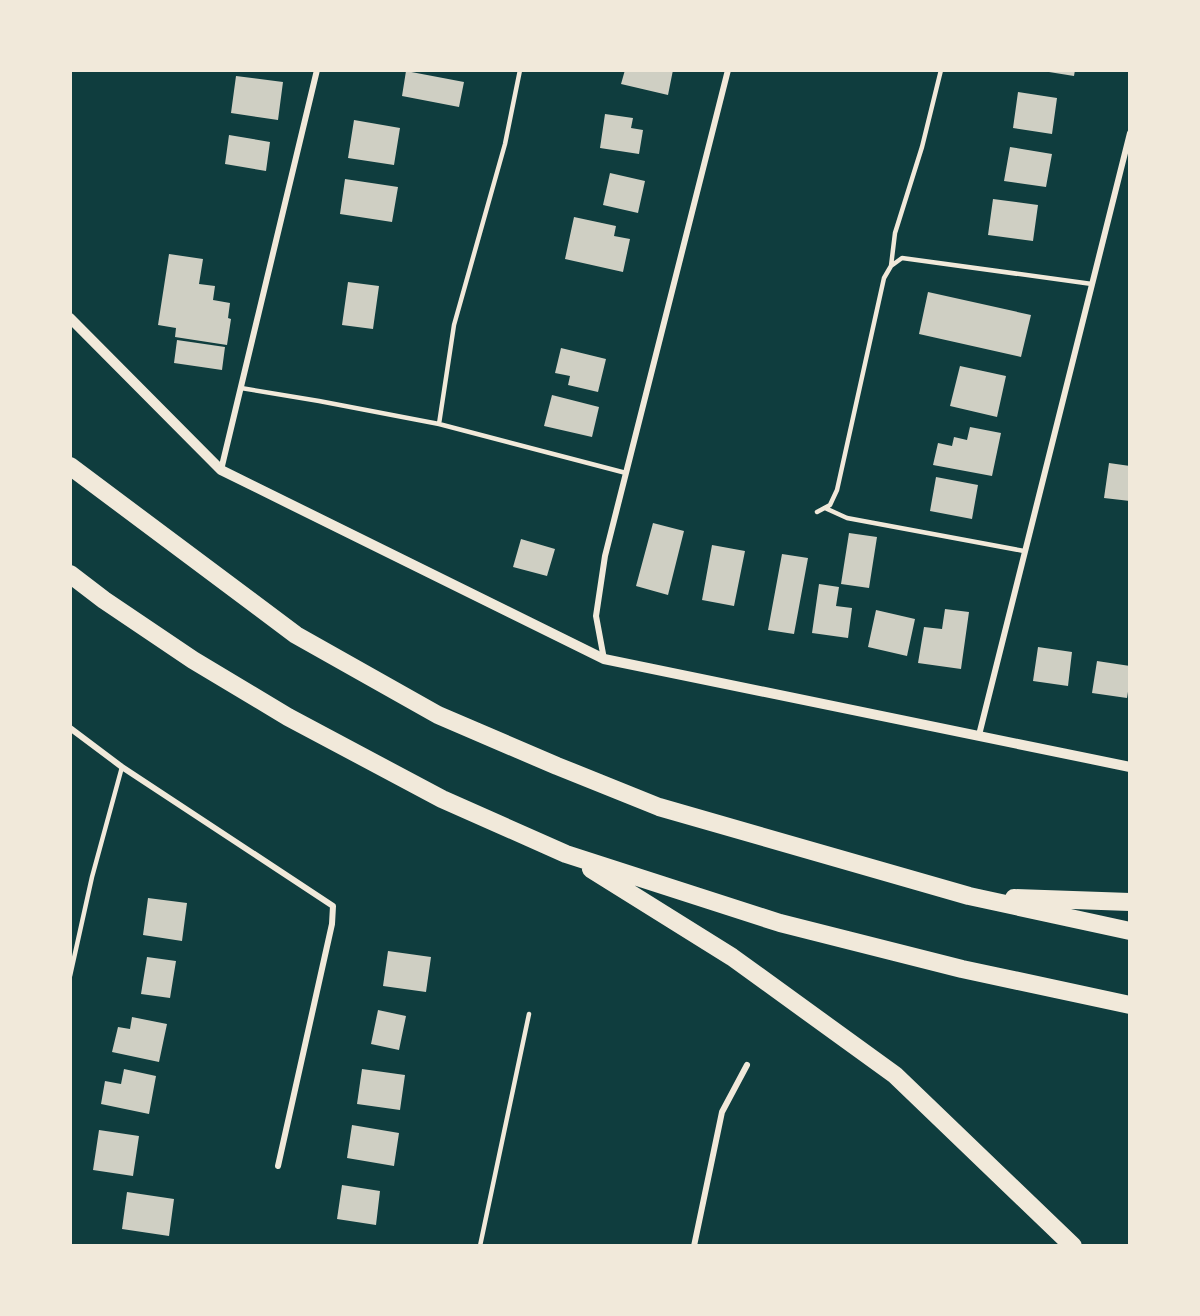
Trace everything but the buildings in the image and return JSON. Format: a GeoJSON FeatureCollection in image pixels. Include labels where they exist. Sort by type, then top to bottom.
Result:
{"type":"FeatureCollection","features":[{"type":"Feature","properties":{"kind":"highway"},"geometry":{"type":"LineString","coordinates":[[70,466],[296,635],[438,715],[659,807],[969,896],[1130,931]]}},
{"type":"Feature","properties":{"kind":"highway"},"geometry":{"type":"LineString","coordinates":[[70,574],[104,600],[193,660],[288,717],[442,799],[566,854],[780,923],[962,969],[1130,1005]]}},
{"type":"Feature","properties":{"kind":"highway"},"geometry":{"type":"LineString","coordinates":[[566,854],[732,957],[895,1075],[1072,1245]]}},
{"type":"Feature","properties":{"kind":"highway"},"geometry":{"type":"LineString","coordinates":[[969,896],[1130,902]]}},
{"type":"Feature","properties":{"kind":"street"},"geometry":{"type":"LineString","coordinates":[[221,470],[317,70]]}},
{"type":"Feature","properties":{"kind":"street"},"geometry":{"type":"LineString","coordinates":[[604,659],[596,616],[605,556],[728,70]]}},
{"type":"Feature","properties":{"kind":"street"},"geometry":{"type":"LineString","coordinates":[[979,735],[1130,133]]}},
{"type":"Feature","properties":{"kind":"street"},"geometry":{"type":"LineString","coordinates":[[70,318],[221,470],[604,659],[1130,767]]}},
{"type":"Feature","properties":{"kind":"street"},"geometry":{"type":"LineString","coordinates":[[70,728],[122,767],[333,906],[332,924],[278,1166]]}},
{"type":"Feature","properties":{"kind":"street"},"geometry":{"type":"LineString","coordinates":[[694,1245],[722,1112],[747,1065]]}},
{"type":"Feature","properties":{"kind":"lane"},"geometry":{"type":"LineString","coordinates":[[439,424],[454,325],[505,144],[520,70]]}},
{"type":"Feature","properties":{"kind":"lane"},"geometry":{"type":"LineString","coordinates":[[817,512],[830,505],[837,490],[884,278],[891,266],[895,233],[922,147],[941,70]]}},
{"type":"Feature","properties":{"kind":"lane"},"geometry":{"type":"LineString","coordinates":[[891,266],[902,258],[1092,284]]}},
{"type":"Feature","properties":{"kind":"lane"},"geometry":{"type":"LineString","coordinates":[[241,388],[439,424],[626,473]]}},
{"type":"Feature","properties":{"kind":"lane"},"geometry":{"type":"LineString","coordinates":[[825,508],[847,518],[1024,551]]}},
{"type":"Feature","properties":{"kind":"lane"},"geometry":{"type":"LineString","coordinates":[[70,976],[92,877],[122,767]]}},
{"type":"Feature","properties":{"kind":"lane"},"geometry":{"type":"LineString","coordinates":[[480,1245],[529,1014]]}}]}
